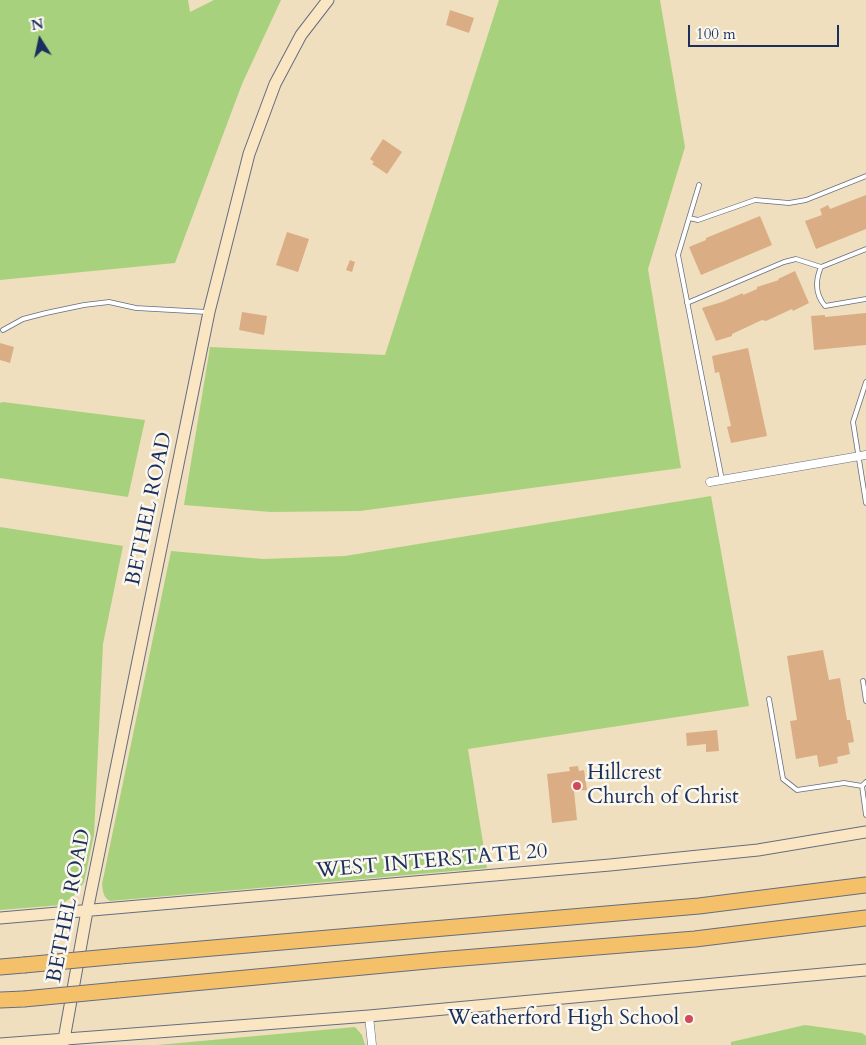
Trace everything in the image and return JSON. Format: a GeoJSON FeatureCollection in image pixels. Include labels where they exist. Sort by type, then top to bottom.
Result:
{"type":"FeatureCollection","features":[{"type":"Feature","properties":{"kind":"highway"},"geometry":{"type":"LineString","coordinates":[[0,967],[699,906],[866,886]]}},
{"type":"Feature","properties":{"kind":"highway"},"geometry":{"type":"LineString","coordinates":[[0,1000],[447,959],[696,939],[866,918]]}},
{"type":"Feature","properties":{"kind":"main road","name":"BETHEL ROAD"},"geometry":{"type":"LineString","coordinates":[[63,1042],[87,911],[209,312],[249,154],[274,84],[301,35],[328,0]]}},
{"type":"Feature","properties":{"kind":"main road","name":"WEST INTERSTATE 20"},"geometry":{"type":"LineString","coordinates":[[0,918],[758,850],[866,832]]}},
{"type":"Feature","properties":{"kind":"main road"},"geometry":{"type":"LineString","coordinates":[[0,1044],[63,1042],[369,1016],[866,970]]}},
{"type":"Feature","properties":{"kind":"street"},"geometry":{"type":"LineString","coordinates":[[710,482],[862,456]]}},
{"type":"Feature","properties":{"kind":"street"},"geometry":{"type":"LineString","coordinates":[[369,1016],[372,1045]]}},
{"type":"Feature","properties":{"kind":"lane"},"geometry":{"type":"LineString","coordinates":[[689,218],[698,220],[755,200],[789,203],[806,200],[866,176]]}},
{"type":"Feature","properties":{"kind":"lane"},"geometry":{"type":"LineString","coordinates":[[699,185],[678,255],[722,480]]}},
{"type":"Feature","properties":{"kind":"lane"},"geometry":{"type":"LineString","coordinates":[[687,303],[784,262],[796,259],[821,267],[866,249]]}},
{"type":"Feature","properties":{"kind":"lane"},"geometry":{"type":"LineString","coordinates":[[821,267],[817,277],[817,290],[820,300],[826,306],[866,299]]}},
{"type":"Feature","properties":{"kind":"lane"},"geometry":{"type":"LineString","coordinates":[[3,330],[23,319],[38,315],[108,302],[136,308],[209,312]]}},
{"type":"Feature","properties":{"kind":"lane"},"geometry":{"type":"LineString","coordinates":[[866,382],[852,422],[862,456],[866,502]]}},
{"type":"Feature","properties":{"kind":"lane"},"geometry":{"type":"LineString","coordinates":[[863,681],[866,701]]}},
{"type":"Feature","properties":{"kind":"lane"},"geometry":{"type":"LineString","coordinates":[[769,699],[783,779],[797,790],[844,783],[862,786]]}},
{"type":"Feature","properties":{"kind":"lane"},"geometry":{"type":"LineString","coordinates":[[862,786],[866,782]]}},
{"type":"Feature","properties":{"kind":"lane"},"geometry":{"type":"LineString","coordinates":[[862,786],[866,815]]}},
{"type":"Feature","properties":{"kind":"green space"},"geometry":{"type":"Polygon","coordinates":[[[0,0],[188,0],[190,12],[214,0],[281,0],[242,84],[175,263],[0,280],[0,0]]]}},
{"type":"Feature","properties":{"kind":"green space"},"geometry":{"type":"Polygon","coordinates":[[[499,0],[660,0],[685,147],[648,269],[681,468],[360,511],[271,512],[184,505],[210,347],[385,355],[499,0]]]}},
{"type":"Feature","properties":{"kind":"green space"},"geometry":{"type":"Polygon","coordinates":[[[0,403],[145,420],[128,497],[0,478],[0,403]]]}},
{"type":"Feature","properties":{"kind":"green space"},"geometry":{"type":"Polygon","coordinates":[[[711,496],[749,706],[468,749],[487,868],[110,901],[105,896],[102,884],[171,551],[263,559],[345,556],[711,496]]]}},
{"type":"Feature","properties":{"kind":"green space"},"geometry":{"type":"Polygon","coordinates":[[[0,527],[123,546],[103,644],[94,835],[84,882],[76,894],[61,905],[0,910],[0,527]]]}},
{"type":"Feature","properties":{"kind":"green space"},"geometry":{"type":"Polygon","coordinates":[[[805,1025],[862,1033],[866,1036],[866,1045],[731,1045],[731,1042],[805,1025]]]}},
{"type":"Feature","properties":{"kind":"green space"},"geometry":{"type":"Polygon","coordinates":[[[355,1027],[362,1035],[365,1045],[157,1045],[355,1027]]]}},
{"type":"Feature","properties":{"kind":"building"},"geometry":{"type":"Polygon","coordinates":[[[450,10],[474,18],[469,33],[446,25],[450,10]]]}},
{"type":"Feature","properties":{"kind":"building"},"geometry":{"type":"Polygon","coordinates":[[[383,139],[402,152],[387,174],[372,164],[374,162],[370,159],[383,139]]]}},
{"type":"Feature","properties":{"kind":"building"},"geometry":{"type":"Polygon","coordinates":[[[866,195],[866,229],[816,249],[805,221],[822,215],[820,209],[828,205],[830,209],[866,195]]]}},
{"type":"Feature","properties":{"kind":"building"},"geometry":{"type":"Polygon","coordinates":[[[760,216],[772,245],[701,275],[689,247],[760,216]]]}},
{"type":"Feature","properties":{"kind":"building"},"geometry":{"type":"Polygon","coordinates":[[[287,232],[309,239],[298,272],[276,265],[287,232]]]}},
{"type":"Feature","properties":{"kind":"building"},"geometry":{"type":"Polygon","coordinates":[[[350,260],[355,262],[352,272],[346,270],[350,260]]]}},
{"type":"Feature","properties":{"kind":"building"},"geometry":{"type":"Polygon","coordinates":[[[795,271],[809,303],[766,321],[762,320],[732,334],[732,336],[716,341],[702,308],[743,293],[743,295],[795,271]]]}},
{"type":"Feature","properties":{"kind":"building"},"geometry":{"type":"Polygon","coordinates":[[[242,312],[267,316],[264,335],[239,330],[242,312]]]}},
{"type":"Feature","properties":{"kind":"building"},"geometry":{"type":"Polygon","coordinates":[[[866,313],[866,345],[814,350],[811,316],[825,315],[825,317],[866,313]]]}},
{"type":"Feature","properties":{"kind":"building"},"geometry":{"type":"Polygon","coordinates":[[[0,343],[14,347],[10,363],[0,360],[0,343]]]}},
{"type":"Feature","properties":{"kind":"building"},"geometry":{"type":"Polygon","coordinates":[[[748,348],[767,436],[731,443],[727,427],[731,426],[719,372],[715,373],[712,356],[748,348]]]}},
{"type":"Feature","properties":{"kind":"building"},"geometry":{"type":"Polygon","coordinates":[[[823,650],[829,680],[840,678],[847,720],[850,720],[854,742],[848,743],[850,754],[837,757],[838,763],[819,767],[817,755],[796,759],[790,721],[797,720],[787,656],[823,650]]]}},
{"type":"Feature","properties":{"kind":"building"},"geometry":{"type":"Polygon","coordinates":[[[717,730],[719,751],[706,752],[706,744],[687,746],[686,733],[717,730]]]}},
{"type":"Feature","properties":{"kind":"building"},"geometry":{"type":"Polygon","coordinates":[[[578,766],[579,771],[584,770],[587,790],[574,791],[577,820],[552,823],[547,774],[570,771],[569,767],[578,766]]]}},
{"type":"Feature","properties":{"kind":"place","name":"Hillcrest Church of Christ"},"geometry":{"type":"Point","coordinates":[577,786]}},
{"type":"Feature","properties":{"kind":"place","name":"Weatherford High School"},"geometry":{"type":"Point","coordinates":[689,1019]}}]}
